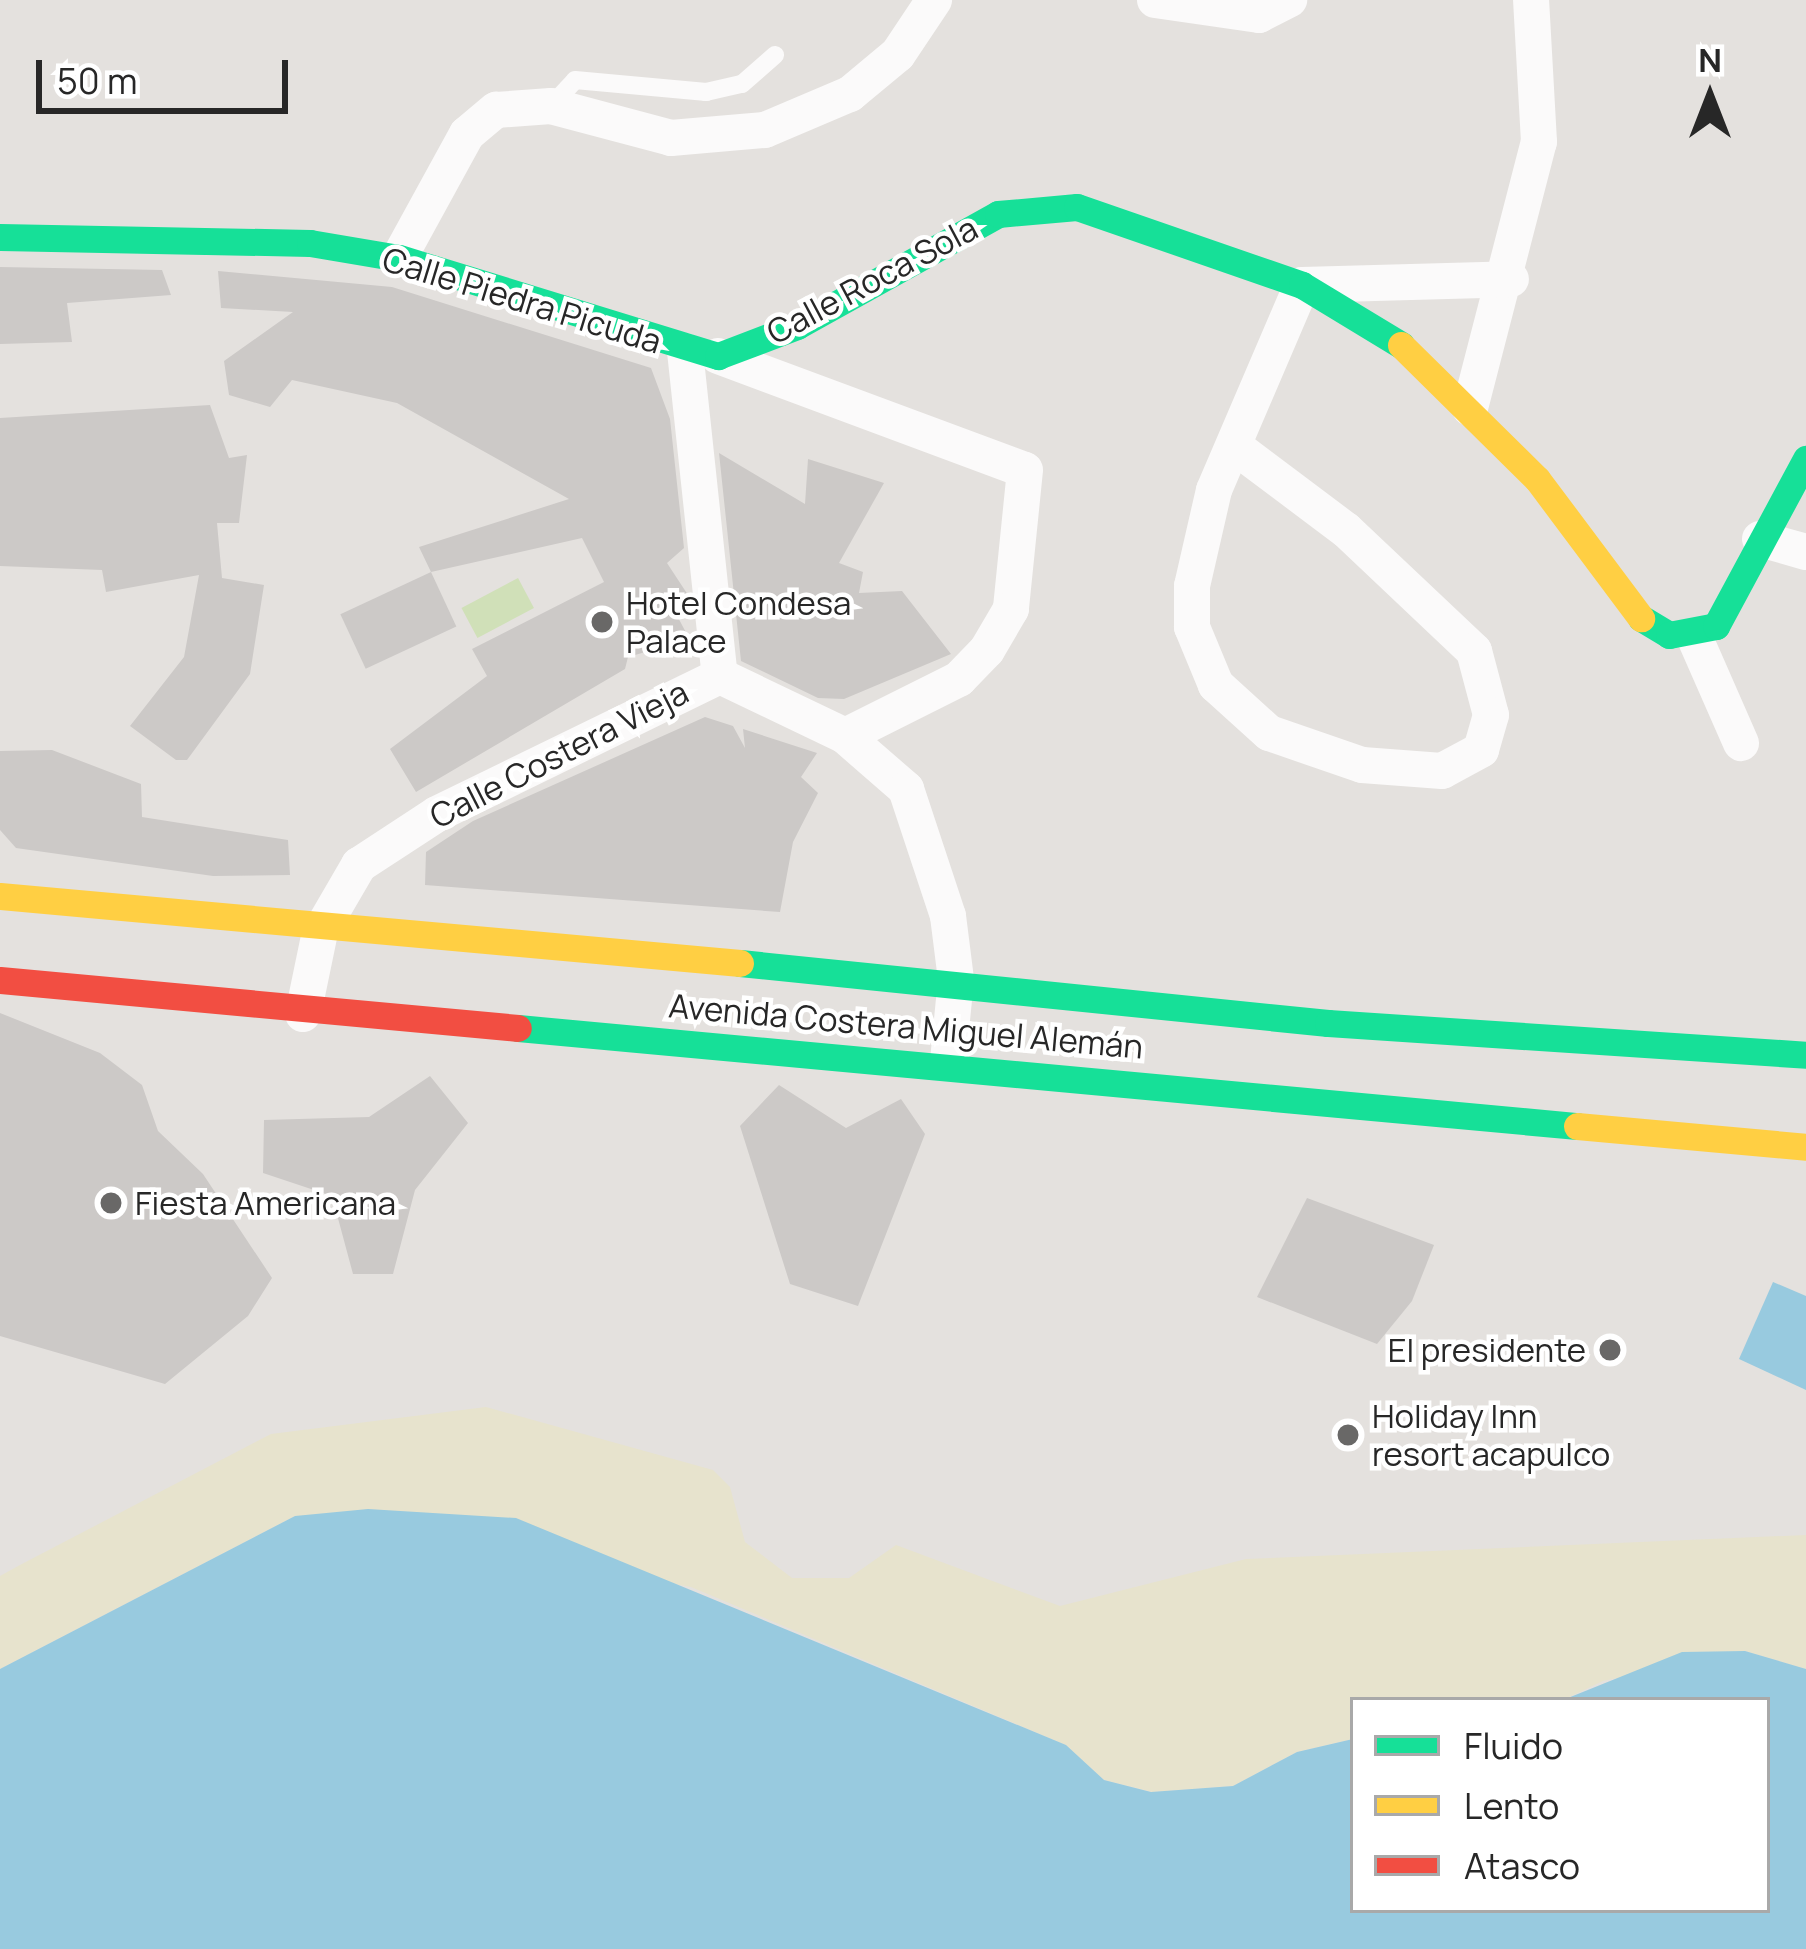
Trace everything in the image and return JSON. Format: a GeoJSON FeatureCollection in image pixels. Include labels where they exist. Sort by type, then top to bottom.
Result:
{"type":"FeatureCollection","features":[{"type":"Feature","properties":{"kind":"main road","name":"Calle Roca Sola"},"geometry":{"type":"LineString","coordinates":[[702,353],[797,326],[998,214],[1077,207],[1302,285],[1384,328],[1537,479],[1645,624],[1694,636]]}},
{"type":"Feature","properties":{"kind":"main road","name":"Calle Piedra Picuda"},"geometry":{"type":"LineString","coordinates":[[0,237],[310,243],[399,259],[702,353]]}},
{"type":"Feature","properties":{"kind":"main road"},"geometry":{"type":"LineString","coordinates":[[1694,636],[1716,626],[1737,597],[1760,538],[1806,459]]}},
{"type":"Feature","properties":{"kind":"main road","name":"Avenida Costera Miguel Alemán"},"geometry":{"type":"LineString","coordinates":[[0,896],[320,932],[956,979],[1328,1023],[1806,1055]]}},
{"type":"Feature","properties":{"kind":"main road","name":"Avenida Costera Miguel Alemán"},"geometry":{"type":"LineString","coordinates":[[0,980],[303,1014],[948,1061],[1806,1147]]}},
{"type":"Feature","properties":{"kind":"street"},"geometry":{"type":"LineString","coordinates":[[399,259],[467,134],[496,110],[551,106],[671,138],[765,130],[850,94],[898,54],[934,0]]}},
{"type":"Feature","properties":{"kind":"street"},"geometry":{"type":"LineString","coordinates":[[1172,4],[1259,15],[1289,0]]}},
{"type":"Feature","properties":{"kind":"street"},"geometry":{"type":"LineString","coordinates":[[1470,408],[1511,279],[1539,142],[1531,0]]}},
{"type":"Feature","properties":{"kind":"street"},"geometry":{"type":"LineString","coordinates":[[1234,446],[1346,530],[1474,651],[1491,715],[1480,750],[1442,771],[1362,765],[1269,733],[1216,685],[1192,627],[1192,586],[1234,446],[1302,285],[1511,279]]}},
{"type":"Feature","properties":{"kind":"street"},"geometry":{"type":"LineString","coordinates":[[702,353],[720,676]]}},
{"type":"Feature","properties":{"kind":"street","name":"Calle Piedra Picuda"},"geometry":{"type":"LineString","coordinates":[[702,353],[1024,470],[1011,609],[987,650],[959,680],[845,736]]}},
{"type":"Feature","properties":{"kind":"street"},"geometry":{"type":"LineString","coordinates":[[1760,538],[1806,552]]}},
{"type":"Feature","properties":{"kind":"street"},"geometry":{"type":"LineString","coordinates":[[1694,636],[1741,742]]}},
{"type":"Feature","properties":{"kind":"street","name":"Calle Costera Vieja"},"geometry":{"type":"LineString","coordinates":[[303,1014],[320,932],[359,865],[437,814],[720,676],[845,736],[906,789],[948,916],[956,979],[948,1061]]}},
{"type":"Feature","properties":{"kind":"lane"},"geometry":{"type":"LineString","coordinates":[[551,106],[574,80],[706,92],[742,84],[775,55]]}},
{"type":"Feature","properties":{"kind":"sand"},"geometry":{"type":"Polygon","coordinates":[[[486,1407],[713,1470],[730,1487],[745,1542],[792,1578],[849,1578],[896,1545],[1060,1606],[1246,1559],[1806,1535],[1806,1669],[1745,1651],[1603,1681],[1569,1697],[1350,1697],[1350,1740],[1297,1752],[1233,1786],[1152,1792],[1104,1780],[1066,1745],[691,1587],[295,1516],[0,1669],[0,1576],[271,1434],[486,1407]]]}},
{"type":"Feature","properties":{"kind":"green space"},"geometry":{"type":"Polygon","coordinates":[[[518,578],[534,608],[477,638],[461,608],[518,578]]]}},
{"type":"Feature","properties":{"kind":"water"},"geometry":{"type":"Polygon","coordinates":[[[1773,1282],[1806,1296],[1806,1390],[1739,1359],[1773,1282]]]}},
{"type":"Feature","properties":{"kind":"water"},"geometry":{"type":"Polygon","coordinates":[[[368,1509],[516,1518],[1066,1745],[1104,1780],[1151,1792],[1233,1786],[1297,1752],[1350,1740],[1350,1913],[1770,1913],[1770,1697],[1570,1697],[1682,1652],[1745,1651],[1806,1669],[1806,1949],[0,1949],[0,1669],[295,1516],[368,1509]]]}},
{"type":"Feature","properties":{"kind":"building"},"geometry":{"type":"Polygon","coordinates":[[[0,267],[162,270],[171,295],[67,303],[72,342],[0,344],[0,267]]]}},
{"type":"Feature","properties":{"kind":"building"},"geometry":{"type":"Polygon","coordinates":[[[218,271],[392,287],[651,368],[670,419],[684,548],[667,563],[688,595],[673,608],[691,642],[667,628],[673,644],[628,657],[625,669],[416,792],[390,749],[487,676],[472,649],[604,582],[582,538],[431,572],[419,547],[569,499],[397,403],[292,380],[270,407],[229,395],[224,361],[293,312],[221,308],[218,271]]]}},
{"type":"Feature","properties":{"kind":"building"},"geometry":{"type":"Polygon","coordinates":[[[210,405],[229,458],[247,455],[239,523],[217,523],[222,578],[264,585],[250,674],[187,760],[176,760],[130,726],[184,657],[199,575],[106,592],[102,570],[0,566],[0,418],[210,405]]]}},
{"type":"Feature","properties":{"kind":"building"},"geometry":{"type":"Polygon","coordinates":[[[719,453],[805,504],[808,459],[884,483],[839,563],[863,572],[859,593],[902,591],[951,654],[844,699],[818,698],[741,661],[719,453]]]}},
{"type":"Feature","properties":{"kind":"building"},"geometry":{"type":"Polygon","coordinates":[[[431,572],[456,626],[366,669],[340,614],[431,572]]]}},
{"type":"Feature","properties":{"kind":"building"},"geometry":{"type":"Polygon","coordinates":[[[705,717],[733,726],[745,748],[743,729],[817,753],[801,777],[818,793],[793,842],[780,912],[425,885],[426,852],[473,821],[705,717]]]}},
{"type":"Feature","properties":{"kind":"building"},"geometry":{"type":"Polygon","coordinates":[[[52,750],[141,784],[142,817],[288,840],[290,875],[213,876],[16,848],[0,830],[0,751],[52,750]]]}},
{"type":"Feature","properties":{"kind":"building","name":"Fiesta Americana"},"geometry":{"type":"Polygon","coordinates":[[[0,1013],[100,1053],[142,1085],[158,1131],[203,1174],[272,1278],[248,1316],[165,1384],[0,1336],[0,1013]]]}},
{"type":"Feature","properties":{"kind":"building"},"geometry":{"type":"Polygon","coordinates":[[[430,1076],[468,1123],[415,1190],[393,1274],[353,1274],[332,1196],[263,1173],[264,1120],[369,1117],[430,1076]]]}},
{"type":"Feature","properties":{"kind":"building"},"geometry":{"type":"Polygon","coordinates":[[[779,1085],[846,1128],[901,1099],[925,1134],[858,1306],[790,1284],[740,1126],[779,1085]]]}},
{"type":"Feature","properties":{"kind":"building"},"geometry":{"type":"Polygon","coordinates":[[[1307,1198],[1434,1245],[1412,1301],[1377,1344],[1257,1297],[1307,1198]]]}},
{"type":"Feature","properties":{"kind":"traffic: fast"},"geometry":{"type":"LineString","coordinates":[[0,237],[310,243],[399,258],[718,356],[797,326],[998,214],[1077,207],[1302,285],[1401,345]]}},
{"type":"Feature","properties":{"kind":"traffic: fast"},"geometry":{"type":"LineString","coordinates":[[1641,618],[1669,635],[1716,626],[1806,459]]}},
{"type":"Feature","properties":{"kind":"traffic: fast"},"geometry":{"type":"LineString","coordinates":[[740,963],[1328,1023],[1806,1055]]}},
{"type":"Feature","properties":{"kind":"traffic: fast"},"geometry":{"type":"LineString","coordinates":[[518,1028],[1577,1126]]}},
{"type":"Feature","properties":{"kind":"traffic: slow"},"geometry":{"type":"LineString","coordinates":[[1401,345],[1537,479],[1641,618]]}},
{"type":"Feature","properties":{"kind":"traffic: slow"},"geometry":{"type":"LineString","coordinates":[[0,896],[740,963]]}},
{"type":"Feature","properties":{"kind":"traffic: slow"},"geometry":{"type":"LineString","coordinates":[[1577,1126],[1806,1147]]}},
{"type":"Feature","properties":{"kind":"traffic: jam"},"geometry":{"type":"LineString","coordinates":[[0,980],[518,1028]]}},
{"type":"Feature","properties":{"kind":"place","name":"Hotel Condesa Palace"},"geometry":{"type":"Point","coordinates":[602,622]}},
{"type":"Feature","properties":{"kind":"place","name":"Fiesta Americana"},"geometry":{"type":"Point","coordinates":[111,1203]}},
{"type":"Feature","properties":{"kind":"place","name":"El presidente"},"geometry":{"type":"Point","coordinates":[1610,1350]}},
{"type":"Feature","properties":{"kind":"place","name":"Holiday Inn resort acapulco"},"geometry":{"type":"Point","coordinates":[1348,1435]}}]}
